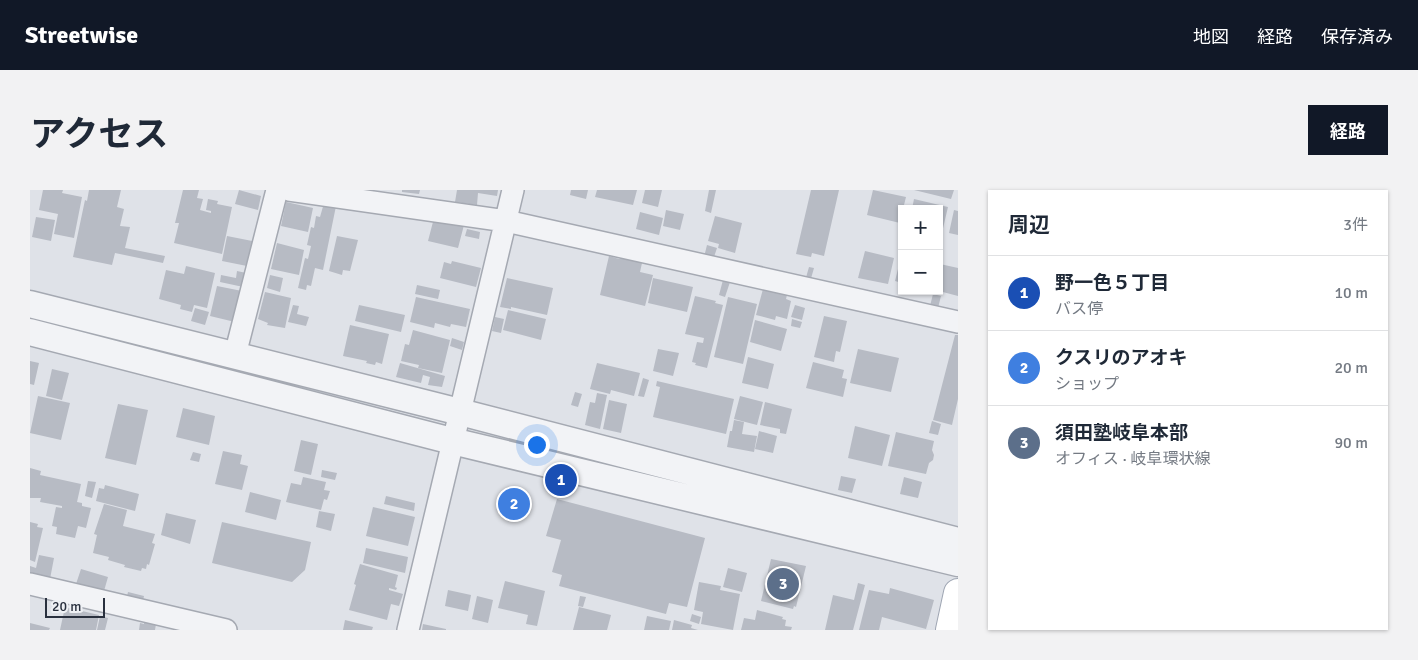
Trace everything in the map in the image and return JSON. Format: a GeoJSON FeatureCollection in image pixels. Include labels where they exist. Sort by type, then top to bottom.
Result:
{"type":"FeatureCollection","features":[{"type":"Feature","properties":{"kind":"main road"},"geometry":{"type":"LineString","coordinates":[[950,630],[958,593]]}},
{"type":"Feature","properties":{"kind":"street"},"geometry":{"type":"LineString","coordinates":[[235,355],[277,190]]}},
{"type":"Feature","properties":{"kind":"street"},"geometry":{"type":"LineString","coordinates":[[289,190],[506,221],[958,322]]}},
{"type":"Feature","properties":{"kind":"street"},"geometry":{"type":"LineString","coordinates":[[408,630],[513,190]]}},
{"type":"Feature","properties":{"kind":"street"},"geometry":{"type":"LineString","coordinates":[[30,304],[460,412],[958,541]]}},
{"type":"Feature","properties":{"kind":"street"},"geometry":{"type":"LineString","coordinates":[[30,332],[452,442],[958,563]]}},
{"type":"Feature","properties":{"kind":"street"},"geometry":{"type":"LineString","coordinates":[[30,584],[226,630]]}},
{"type":"Feature","properties":{"kind":"building"},"geometry":{"type":"Polygon","coordinates":[[[43,190],[63,190],[62,193],[82,197],[74,238],[54,234],[58,214],[39,210],[43,190]]]}},
{"type":"Feature","properties":{"kind":"building"},"geometry":{"type":"Polygon","coordinates":[[[89,190],[121,190],[117,207],[124,209],[120,226],[130,227],[125,248],[165,256],[163,263],[115,253],[112,265],[73,257],[85,200],[87,201],[89,190]]]}},
{"type":"Feature","properties":{"kind":"building"},"geometry":{"type":"Polygon","coordinates":[[[183,190],[199,190],[197,198],[203,199],[200,210],[211,213],[211,211],[206,210],[208,199],[218,201],[217,204],[232,207],[222,254],[174,243],[179,223],[175,223],[183,190]]]}},
{"type":"Feature","properties":{"kind":"building"},"geometry":{"type":"Polygon","coordinates":[[[239,190],[261,196],[258,210],[235,204],[239,190]]]}},
{"type":"Feature","properties":{"kind":"building"},"geometry":{"type":"Polygon","coordinates":[[[402,190],[420,190],[419,194],[402,192],[402,190]]]}},
{"type":"Feature","properties":{"kind":"building"},"geometry":{"type":"Polygon","coordinates":[[[457,190],[498,190],[497,196],[478,193],[477,205],[455,202],[457,190]]]}},
{"type":"Feature","properties":{"kind":"building"},"geometry":{"type":"Polygon","coordinates":[[[571,190],[588,190],[586,199],[570,195],[571,190]]]}},
{"type":"Feature","properties":{"kind":"building"},"geometry":{"type":"Polygon","coordinates":[[[597,190],[637,190],[633,205],[595,197],[597,190]]]}},
{"type":"Feature","properties":{"kind":"building"},"geometry":{"type":"Polygon","coordinates":[[[645,190],[662,190],[658,207],[642,203],[645,190]]]}},
{"type":"Feature","properties":{"kind":"building"},"geometry":{"type":"Polygon","coordinates":[[[709,190],[716,190],[711,213],[705,211],[709,190]]]}},
{"type":"Feature","properties":{"kind":"building"},"geometry":{"type":"Polygon","coordinates":[[[811,190],[839,190],[824,256],[812,253],[811,257],[796,254],[811,190]]]}},
{"type":"Feature","properties":{"kind":"building"},"geometry":{"type":"Polygon","coordinates":[[[873,190],[906,197],[904,205],[898,205],[898,223],[867,215],[873,190]]]}},
{"type":"Feature","properties":{"kind":"building"},"geometry":{"type":"Polygon","coordinates":[[[914,190],[954,190],[951,199],[914,190]]]}},
{"type":"Feature","properties":{"kind":"building"},"geometry":{"type":"Polygon","coordinates":[[[914,199],[940,205],[913,205],[914,199]]]}},
{"type":"Feature","properties":{"kind":"building"},"geometry":{"type":"Polygon","coordinates":[[[286,202],[313,208],[308,232],[281,226],[286,202]]]}},
{"type":"Feature","properties":{"kind":"building"},"geometry":{"type":"Polygon","coordinates":[[[324,203],[336,206],[323,270],[315,268],[311,286],[307,285],[306,290],[298,288],[305,258],[308,259],[311,246],[307,245],[311,227],[314,228],[316,216],[320,217],[324,203]]]}},
{"type":"Feature","properties":{"kind":"building"},"geometry":{"type":"Polygon","coordinates":[[[943,206],[948,207],[943,228],[943,206]]]}},
{"type":"Feature","properties":{"kind":"building"},"geometry":{"type":"Polygon","coordinates":[[[666,210],[684,214],[680,230],[663,226],[666,210]]]}},
{"type":"Feature","properties":{"kind":"building"},"geometry":{"type":"Polygon","coordinates":[[[954,210],[958,211],[958,235],[949,233],[954,210]]]}},
{"type":"Feature","properties":{"kind":"building"},"geometry":{"type":"Polygon","coordinates":[[[640,212],[663,218],[659,235],[636,229],[640,212]]]}},
{"type":"Feature","properties":{"kind":"building"},"geometry":{"type":"Polygon","coordinates":[[[715,216],[742,223],[735,253],[718,248],[719,244],[708,241],[715,216]]]}},
{"type":"Feature","properties":{"kind":"building"},"geometry":{"type":"Polygon","coordinates":[[[36,217],[55,220],[51,241],[32,237],[36,217]]]}},
{"type":"Feature","properties":{"kind":"building"},"geometry":{"type":"Polygon","coordinates":[[[434,218],[464,225],[458,248],[428,241],[434,218]]]}},
{"type":"Feature","properties":{"kind":"building"},"geometry":{"type":"Polygon","coordinates":[[[467,229],[480,232],[479,239],[465,236],[467,229]]]}},
{"type":"Feature","properties":{"kind":"building"},"geometry":{"type":"Polygon","coordinates":[[[227,236],[257,242],[252,267],[222,261],[227,236]]]}},
{"type":"Feature","properties":{"kind":"building"},"geometry":{"type":"Polygon","coordinates":[[[337,236],[358,240],[350,271],[343,270],[342,275],[329,271],[337,236]]]}},
{"type":"Feature","properties":{"kind":"building"},"geometry":{"type":"Polygon","coordinates":[[[277,243],[304,250],[299,275],[271,269],[277,243]]]}},
{"type":"Feature","properties":{"kind":"building"},"geometry":{"type":"Polygon","coordinates":[[[707,245],[717,248],[713,260],[704,257],[707,245]]]}},
{"type":"Feature","properties":{"kind":"building"},"geometry":{"type":"Polygon","coordinates":[[[865,251],[894,258],[888,284],[858,278],[865,251]]]}},
{"type":"Feature","properties":{"kind":"building"},"geometry":{"type":"Polygon","coordinates":[[[609,256],[619,259],[627,256],[635,258],[642,263],[640,272],[653,275],[645,306],[600,295],[609,256]]]}},
{"type":"Feature","properties":{"kind":"building"},"geometry":{"type":"Polygon","coordinates":[[[452,261],[481,268],[476,287],[440,278],[444,262],[451,264],[452,261]]]}},
{"type":"Feature","properties":{"kind":"building"},"geometry":{"type":"Polygon","coordinates":[[[943,265],[958,268],[958,296],[943,292],[943,265]]]}},
{"type":"Feature","properties":{"kind":"building"},"geometry":{"type":"Polygon","coordinates":[[[186,266],[215,273],[207,308],[194,305],[192,312],[180,309],[181,305],[159,299],[166,270],[184,274],[186,266]]]}},
{"type":"Feature","properties":{"kind":"building"},"geometry":{"type":"Polygon","coordinates":[[[809,267],[814,268],[810,282],[805,281],[809,267]]]}},
{"type":"Feature","properties":{"kind":"building"},"geometry":{"type":"Polygon","coordinates":[[[898,269],[898,282],[895,281],[898,269]]]}},
{"type":"Feature","properties":{"kind":"building"},"geometry":{"type":"Polygon","coordinates":[[[237,271],[251,274],[248,288],[220,282],[221,275],[236,278],[237,271]]]}},
{"type":"Feature","properties":{"kind":"building"},"geometry":{"type":"Polygon","coordinates":[[[270,275],[283,278],[280,292],[267,288],[270,275]]]}},
{"type":"Feature","properties":{"kind":"building"},"geometry":{"type":"Polygon","coordinates":[[[507,278],[553,288],[547,315],[511,307],[511,309],[500,307],[507,278]]]}},
{"type":"Feature","properties":{"kind":"building"},"geometry":{"type":"Polygon","coordinates":[[[653,278],[693,287],[687,312],[648,303],[653,278]]]}},
{"type":"Feature","properties":{"kind":"building"},"geometry":{"type":"Polygon","coordinates":[[[723,280],[730,282],[725,297],[719,295],[723,280]]]}},
{"type":"Feature","properties":{"kind":"building"},"geometry":{"type":"Polygon","coordinates":[[[417,285],[440,290],[438,299],[415,294],[417,285]]]}},
{"type":"Feature","properties":{"kind":"building"},"geometry":{"type":"Polygon","coordinates":[[[217,286],[242,291],[235,322],[210,316],[217,286]]]}},
{"type":"Feature","properties":{"kind":"building"},"geometry":{"type":"Polygon","coordinates":[[[763,289],[787,295],[786,299],[791,301],[787,319],[776,316],[775,320],[756,315],[763,289]]]}},
{"type":"Feature","properties":{"kind":"building"},"geometry":{"type":"Polygon","coordinates":[[[265,292],[291,298],[285,328],[267,325],[268,323],[258,319],[265,292]]]}},
{"type":"Feature","properties":{"kind":"building"},"geometry":{"type":"Polygon","coordinates":[[[933,295],[941,296],[937,312],[929,310],[933,295]]]}},
{"type":"Feature","properties":{"kind":"building"},"geometry":{"type":"Polygon","coordinates":[[[695,296],[716,301],[715,303],[723,305],[707,368],[695,365],[696,363],[692,362],[697,342],[703,343],[704,338],[685,334],[695,296]]]}},
{"type":"Feature","properties":{"kind":"building"},"geometry":{"type":"Polygon","coordinates":[[[416,297],[470,309],[466,327],[451,324],[450,327],[435,323],[434,328],[410,322],[416,297]]]}},
{"type":"Feature","properties":{"kind":"building"},"geometry":{"type":"Polygon","coordinates":[[[728,297],[757,304],[743,364],[714,357],[728,297]]]}},
{"type":"Feature","properties":{"kind":"building"},"geometry":{"type":"Polygon","coordinates":[[[293,305],[299,306],[297,314],[309,317],[306,326],[288,322],[293,305]]]}},
{"type":"Feature","properties":{"kind":"building"},"geometry":{"type":"Polygon","coordinates":[[[359,305],[405,315],[401,332],[355,321],[359,305]]]}},
{"type":"Feature","properties":{"kind":"building"},"geometry":{"type":"Polygon","coordinates":[[[795,305],[805,308],[802,320],[791,317],[795,305]]]}},
{"type":"Feature","properties":{"kind":"building"},"geometry":{"type":"Polygon","coordinates":[[[195,308],[209,312],[205,325],[191,321],[195,308]]]}},
{"type":"Feature","properties":{"kind":"building"},"geometry":{"type":"Polygon","coordinates":[[[508,310],[546,319],[541,340],[503,330],[508,310]]]}},
{"type":"Feature","properties":{"kind":"building"},"geometry":{"type":"Polygon","coordinates":[[[824,316],[847,321],[840,352],[836,351],[834,362],[814,357],[824,316]]]}},
{"type":"Feature","properties":{"kind":"building"},"geometry":{"type":"Polygon","coordinates":[[[495,317],[504,319],[501,333],[492,331],[495,317]]]}},
{"type":"Feature","properties":{"kind":"building"},"geometry":{"type":"Polygon","coordinates":[[[792,319],[802,322],[800,328],[791,326],[792,319]]]}},
{"type":"Feature","properties":{"kind":"building"},"geometry":{"type":"Polygon","coordinates":[[[755,320],[787,329],[781,351],[750,342],[755,320]]]}},
{"type":"Feature","properties":{"kind":"building"},"geometry":{"type":"Polygon","coordinates":[[[350,325],[389,334],[382,364],[376,362],[375,365],[366,363],[367,361],[343,356],[350,325]]]}},
{"type":"Feature","properties":{"kind":"building"},"geometry":{"type":"Polygon","coordinates":[[[413,330],[450,340],[442,373],[418,368],[419,365],[401,361],[405,344],[409,345],[413,330]]]}},
{"type":"Feature","properties":{"kind":"building"},"geometry":{"type":"Polygon","coordinates":[[[955,335],[958,335],[958,399],[952,425],[933,420],[955,335]]]}},
{"type":"Feature","properties":{"kind":"building"},"geometry":{"type":"Polygon","coordinates":[[[452,338],[464,342],[462,350],[450,346],[452,338]]]}},
{"type":"Feature","properties":{"kind":"building"},"geometry":{"type":"Polygon","coordinates":[[[658,349],[679,353],[673,376],[653,371],[658,349]]]}},
{"type":"Feature","properties":{"kind":"building"},"geometry":{"type":"Polygon","coordinates":[[[858,349],[899,358],[891,392],[850,383],[858,349]]]}},
{"type":"Feature","properties":{"kind":"building"},"geometry":{"type":"Polygon","coordinates":[[[748,357],[774,364],[768,389],[742,383],[748,357]]]}},
{"type":"Feature","properties":{"kind":"building"},"geometry":{"type":"Polygon","coordinates":[[[30,361],[39,363],[34,385],[30,384],[30,361]]]}},
{"type":"Feature","properties":{"kind":"building"},"geometry":{"type":"Polygon","coordinates":[[[813,362],[844,370],[842,378],[847,379],[843,397],[806,388],[813,362]]]}},
{"type":"Feature","properties":{"kind":"building"},"geometry":{"type":"Polygon","coordinates":[[[400,363],[445,376],[442,387],[428,385],[430,377],[423,375],[421,383],[396,377],[400,363]]]}},
{"type":"Feature","properties":{"kind":"building"},"geometry":{"type":"Polygon","coordinates":[[[597,363],[640,373],[634,396],[611,390],[610,394],[590,389],[597,363]]]}},
{"type":"Feature","properties":{"kind":"building"},"geometry":{"type":"Polygon","coordinates":[[[52,369],[69,373],[62,400],[46,396],[52,369]]]}},
{"type":"Feature","properties":{"kind":"building"},"geometry":{"type":"Polygon","coordinates":[[[643,378],[649,380],[644,397],[638,396],[643,378]]]}},
{"type":"Feature","properties":{"kind":"building"},"geometry":{"type":"Polygon","coordinates":[[[657,381],[734,399],[726,434],[653,417],[660,387],[656,386],[657,381]]]}},
{"type":"Feature","properties":{"kind":"building"},"geometry":{"type":"Polygon","coordinates":[[[575,392],[582,394],[578,407],[571,405],[575,392]]]}},
{"type":"Feature","properties":{"kind":"building"},"geometry":{"type":"Polygon","coordinates":[[[597,393],[607,395],[600,429],[585,425],[590,402],[595,403],[597,393]]]}},
{"type":"Feature","properties":{"kind":"building"},"geometry":{"type":"Polygon","coordinates":[[[38,396],[70,403],[61,440],[30,433],[38,396]]]}},
{"type":"Feature","properties":{"kind":"building"},"geometry":{"type":"Polygon","coordinates":[[[740,396],[763,402],[757,425],[734,419],[740,396]]]}},
{"type":"Feature","properties":{"kind":"building"},"geometry":{"type":"Polygon","coordinates":[[[609,400],[627,404],[621,433],[603,429],[609,400]]]}},
{"type":"Feature","properties":{"kind":"building"},"geometry":{"type":"Polygon","coordinates":[[[765,402],[792,409],[786,434],[780,433],[780,429],[760,425],[765,402]]]}},
{"type":"Feature","properties":{"kind":"building"},"geometry":{"type":"Polygon","coordinates":[[[118,404],[148,410],[136,465],[105,458],[118,404]]]}},
{"type":"Feature","properties":{"kind":"building"},"geometry":{"type":"Polygon","coordinates":[[[183,408],[215,416],[209,445],[176,437],[183,408]]]}},
{"type":"Feature","properties":{"kind":"building"},"geometry":{"type":"Polygon","coordinates":[[[734,420],[744,422],[742,434],[757,436],[754,452],[727,447],[734,420]]]}},
{"type":"Feature","properties":{"kind":"building"},"geometry":{"type":"Polygon","coordinates":[[[932,421],[941,424],[938,435],[929,433],[932,421]]]}},
{"type":"Feature","properties":{"kind":"building"},"geometry":{"type":"Polygon","coordinates":[[[855,426],[890,435],[882,466],[848,458],[855,426]]]}},
{"type":"Feature","properties":{"kind":"building"},"geometry":{"type":"Polygon","coordinates":[[[759,431],[777,436],[773,453],[755,449],[759,431]]]}},
{"type":"Feature","properties":{"kind":"building"},"geometry":{"type":"Polygon","coordinates":[[[896,432],[934,441],[932,450],[933,460],[929,463],[926,474],[888,466],[896,432]]]}},
{"type":"Feature","properties":{"kind":"building"},"geometry":{"type":"Polygon","coordinates":[[[301,440],[318,444],[311,475],[294,471],[301,440]]]}},
{"type":"Feature","properties":{"kind":"building"},"geometry":{"type":"Polygon","coordinates":[[[223,451],[242,455],[240,464],[248,466],[242,490],[215,484],[223,451]]]}},
{"type":"Feature","properties":{"kind":"building"},"geometry":{"type":"Polygon","coordinates":[[[193,452],[201,454],[199,462],[190,460],[193,452]]]}},
{"type":"Feature","properties":{"kind":"building"},"geometry":{"type":"Polygon","coordinates":[[[30,468],[41,471],[40,475],[81,484],[77,502],[82,503],[82,506],[91,508],[86,528],[78,526],[75,538],[56,534],[57,527],[52,526],[56,507],[62,508],[62,506],[40,502],[41,498],[30,498],[30,468]]]}},
{"type":"Feature","properties":{"kind":"building"},"geometry":{"type":"Polygon","coordinates":[[[322,470],[337,473],[335,480],[321,477],[322,470]]]}},
{"type":"Feature","properties":{"kind":"building"},"geometry":{"type":"Polygon","coordinates":[[[841,476],[856,479],[852,493],[838,490],[841,476]]]}},
{"type":"Feature","properties":{"kind":"building"},"geometry":{"type":"Polygon","coordinates":[[[303,477],[326,482],[324,490],[330,491],[327,500],[324,499],[321,510],[286,502],[291,483],[301,485],[303,477]]]}},
{"type":"Feature","properties":{"kind":"building"},"geometry":{"type":"Polygon","coordinates":[[[904,477],[922,482],[918,498],[900,494],[904,477]]]}},
{"type":"Feature","properties":{"kind":"building"},"geometry":{"type":"Polygon","coordinates":[[[88,481],[96,482],[92,498],[85,496],[88,481]]]}},
{"type":"Feature","properties":{"kind":"building"},"geometry":{"type":"Polygon","coordinates":[[[105,485],[139,494],[135,511],[96,501],[99,488],[104,489],[105,485]]]}},
{"type":"Feature","properties":{"kind":"building"},"geometry":{"type":"Polygon","coordinates":[[[250,492],[281,500],[276,520],[245,512],[250,492]]]}},
{"type":"Feature","properties":{"kind":"building"},"geometry":{"type":"Polygon","coordinates":[[[386,496],[415,503],[414,511],[384,504],[386,496]]]}},
{"type":"Feature","properties":{"kind":"building"},"geometry":{"type":"Polygon","coordinates":[[[557,499],[705,538],[687,607],[669,603],[666,614],[559,586],[562,575],[552,572],[561,540],[546,536],[557,499]]]}},
{"type":"Feature","properties":{"kind":"building"},"geometry":{"type":"Polygon","coordinates":[[[104,504],[127,510],[123,526],[155,534],[152,543],[155,544],[146,569],[142,568],[141,571],[124,567],[125,565],[108,560],[109,557],[93,553],[97,535],[94,534],[104,504]]]}},
{"type":"Feature","properties":{"kind":"building"},"geometry":{"type":"Polygon","coordinates":[[[373,507],[415,517],[408,546],[366,536],[373,507]]]}},
{"type":"Feature","properties":{"kind":"building"},"geometry":{"type":"Polygon","coordinates":[[[319,511],[335,514],[331,531],[316,527],[319,511]]]}},
{"type":"Feature","properties":{"kind":"building"},"geometry":{"type":"Polygon","coordinates":[[[166,513],[196,520],[190,544],[161,535],[166,513]]]}},
{"type":"Feature","properties":{"kind":"building"},"geometry":{"type":"Polygon","coordinates":[[[30,522],[38,524],[37,527],[43,528],[35,562],[30,560],[30,522]]]}},
{"type":"Feature","properties":{"kind":"building"},"geometry":{"type":"Polygon","coordinates":[[[222,522],[311,542],[305,570],[292,582],[212,563],[222,522]]]}},
{"type":"Feature","properties":{"kind":"building"},"geometry":{"type":"Polygon","coordinates":[[[366,548],[408,557],[405,573],[363,563],[366,548]]]}},
{"type":"Feature","properties":{"kind":"building"},"geometry":{"type":"Polygon","coordinates":[[[39,555],[54,558],[50,579],[30,579],[30,566],[36,568],[39,555]]]}},
{"type":"Feature","properties":{"kind":"building"},"geometry":{"type":"Polygon","coordinates":[[[771,559],[806,566],[796,607],[794,606],[793,609],[761,601],[771,559]]]}},
{"type":"Feature","properties":{"kind":"building"},"geometry":{"type":"Polygon","coordinates":[[[360,564],[398,575],[396,590],[389,588],[389,590],[403,594],[399,606],[391,604],[387,620],[349,610],[360,564]]]}},
{"type":"Feature","properties":{"kind":"building"},"geometry":{"type":"Polygon","coordinates":[[[728,568],[747,573],[742,592],[723,587],[728,568]]]}},
{"type":"Feature","properties":{"kind":"building"},"geometry":{"type":"Polygon","coordinates":[[[81,569],[108,577],[104,591],[76,584],[81,569]]]}},
{"type":"Feature","properties":{"kind":"building"},"geometry":{"type":"Polygon","coordinates":[[[505,581],[545,591],[537,626],[526,624],[528,615],[498,608],[505,581]]]}},
{"type":"Feature","properties":{"kind":"building"},"geometry":{"type":"Polygon","coordinates":[[[699,582],[721,586],[720,590],[740,594],[733,630],[701,624],[703,612],[694,610],[699,582]]]}},
{"type":"Feature","properties":{"kind":"building"},"geometry":{"type":"Polygon","coordinates":[[[858,583],[865,585],[853,630],[825,630],[833,595],[854,600],[858,583]]]}},
{"type":"Feature","properties":{"kind":"building"},"geometry":{"type":"Polygon","coordinates":[[[890,588],[934,600],[926,629],[882,617],[879,630],[859,630],[869,590],[889,594],[890,588]]]}},
{"type":"Feature","properties":{"kind":"building"},"geometry":{"type":"Polygon","coordinates":[[[448,590],[471,595],[468,611],[445,606],[448,590]]]}},
{"type":"Feature","properties":{"kind":"building"},"geometry":{"type":"Polygon","coordinates":[[[128,592],[144,596],[142,605],[126,601],[128,592]]]}},
{"type":"Feature","properties":{"kind":"building"},"geometry":{"type":"Polygon","coordinates":[[[477,596],[493,600],[488,623],[472,619],[477,596]]]}},
{"type":"Feature","properties":{"kind":"building"},"geometry":{"type":"Polygon","coordinates":[[[580,596],[586,597],[583,607],[578,606],[580,596]]]}},
{"type":"Feature","properties":{"kind":"building"},"geometry":{"type":"Polygon","coordinates":[[[65,607],[99,615],[96,630],[60,630],[65,607]]]}},
{"type":"Feature","properties":{"kind":"building"},"geometry":{"type":"Polygon","coordinates":[[[579,607],[611,615],[607,630],[573,630],[579,607]]]}},
{"type":"Feature","properties":{"kind":"building"},"geometry":{"type":"Polygon","coordinates":[[[757,610],[783,617],[782,619],[786,620],[785,626],[792,627],[791,630],[741,630],[744,618],[755,620],[757,610]]]}},
{"type":"Feature","properties":{"kind":"building"},"geometry":{"type":"Polygon","coordinates":[[[692,614],[701,617],[699,624],[690,621],[692,614]]]}},
{"type":"Feature","properties":{"kind":"building"},"geometry":{"type":"Polygon","coordinates":[[[100,616],[108,618],[105,630],[97,630],[100,616]]]}},
{"type":"Feature","properties":{"kind":"building"},"geometry":{"type":"Polygon","coordinates":[[[647,616],[671,621],[669,630],[644,630],[647,616]]]}},
{"type":"Feature","properties":{"kind":"building"},"geometry":{"type":"Polygon","coordinates":[[[345,620],[373,627],[372,630],[343,630],[345,620]]]}},
{"type":"Feature","properties":{"kind":"building"},"geometry":{"type":"Polygon","coordinates":[[[674,620],[692,625],[691,628],[698,630],[672,630],[674,620]]]}},
{"type":"Feature","properties":{"kind":"building"},"geometry":{"type":"Polygon","coordinates":[[[144,621],[156,624],[155,630],[139,630],[140,623],[144,624],[144,621]]]}},
{"type":"Feature","properties":{"kind":"building"},"geometry":{"type":"Polygon","coordinates":[[[30,623],[50,628],[49,630],[30,630],[30,623]]]}},
{"type":"Feature","properties":{"kind":"building"},"geometry":{"type":"Polygon","coordinates":[[[423,624],[446,629],[446,630],[422,630],[423,624]]]}},
{"type":"Feature","properties":{"kind":"place","name":"野一色５丁目"},"geometry":{"type":"Point","coordinates":[561,480]}},
{"type":"Feature","properties":{"kind":"place","name":"クスリのアオキ"},"geometry":{"type":"Point","coordinates":[514,504]}},
{"type":"Feature","properties":{"kind":"place","name":"須田塾岐阜本部"},"geometry":{"type":"Point","coordinates":[783,584]}}]}
